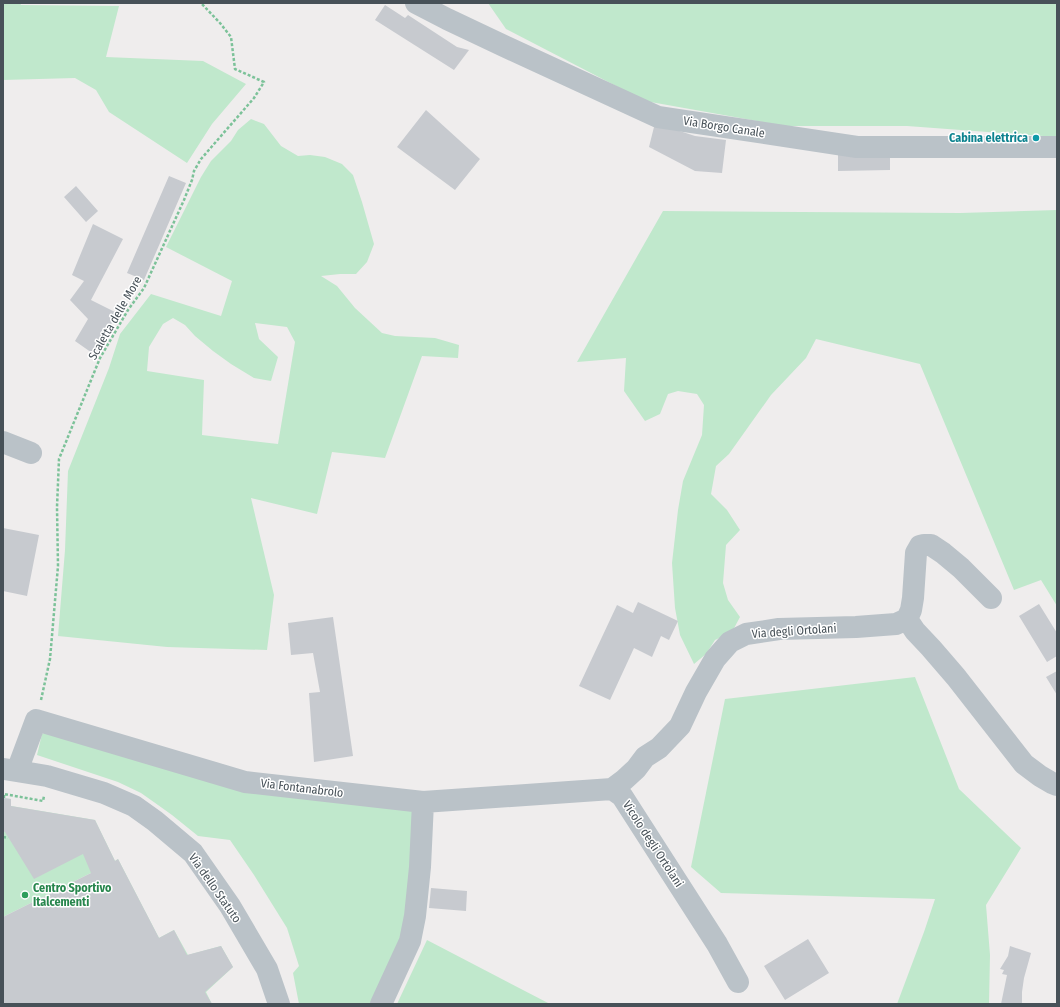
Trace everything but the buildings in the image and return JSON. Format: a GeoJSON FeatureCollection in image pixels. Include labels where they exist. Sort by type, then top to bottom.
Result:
{"type":"FeatureCollection","features":[{"type":"Feature","properties":{"kind":"street","name":"Via Borgo Canale"},"geometry":{"type":"LineString","coordinates":[[416,3],[446,19],[658,117],[857,147],[1057,147]]}},
{"type":"Feature","properties":{"kind":"street"},"geometry":{"type":"LineString","coordinates":[[426,3],[446,19]]}},
{"type":"Feature","properties":{"kind":"street"},"geometry":{"type":"LineString","coordinates":[[3,442],[31,453]]}},
{"type":"Feature","properties":{"kind":"street"},"geometry":{"type":"LineString","coordinates":[[991,598],[961,568],[943,553],[931,545],[920,546],[916,553],[911,610],[906,619],[956,677],[1024,764],[1040,776],[1052,783],[1057,784]]}},
{"type":"Feature","properties":{"kind":"street","name":"Via degli Ortolani"},"geometry":{"type":"LineString","coordinates":[[612,789],[636,769],[645,757],[659,748],[680,726],[696,692],[715,659],[730,642],[746,634],[779,629],[856,627],[896,624],[906,619]]}},
{"type":"Feature","properties":{"kind":"street"},"geometry":{"type":"LineString","coordinates":[[10,770],[36,720]]}},
{"type":"Feature","properties":{"kind":"street","name":"Via Fontanabrolo"},"geometry":{"type":"LineString","coordinates":[[36,720],[245,782],[423,802]]}},
{"type":"Feature","properties":{"kind":"street","name":"Via dello Statuto"},"geometry":{"type":"LineString","coordinates":[[10,770],[47,776],[104,793],[134,806],[155,821],[192,853],[230,906],[267,969],[279,1004]]}},
{"type":"Feature","properties":{"kind":"street"},"geometry":{"type":"LineString","coordinates":[[382,1004],[410,941],[415,916],[420,867],[423,802],[612,789]]}},
{"type":"Feature","properties":{"kind":"street","name":"Vicolo degli Ortolani"},"geometry":{"type":"LineString","coordinates":[[612,789],[622,796],[717,944],[738,982]]}},
{"type":"Feature","properties":{"kind":"path","name":"Scaletta delle More"},"geometry":{"type":"LineString","coordinates":[[36,720],[50,659],[58,566],[57,507],[59,459],[100,358],[128,310],[144,288],[184,200],[194,171],[201,159],[254,98],[264,82],[236,69],[231,37],[201,3]]}},
{"type":"Feature","properties":{"kind":"path"},"geometry":{"type":"LineString","coordinates":[[3,837],[8,838]]}},
{"type":"Feature","properties":{"kind":"green space"},"geometry":{"type":"Polygon","coordinates":[[[3,3],[20,3],[21,5],[119,6],[106,57],[203,61],[246,84],[212,124],[187,163],[109,112],[96,90],[75,78],[3,80],[3,3]]]}},
{"type":"Feature","properties":{"kind":"green space"},"geometry":{"type":"Polygon","coordinates":[[[488,3],[1057,3],[1057,137],[907,126],[785,126],[645,101],[506,29],[488,3]]]}},
{"type":"Feature","properties":{"kind":"green space"},"geometry":{"type":"Polygon","coordinates":[[[251,119],[264,124],[281,146],[298,156],[310,155],[325,157],[342,164],[353,175],[374,244],[367,262],[356,274],[321,276],[337,286],[355,308],[382,333],[395,336],[435,338],[459,345],[458,358],[422,356],[385,458],[332,452],[317,514],[251,498],[274,595],[267,650],[167,647],[58,636],[65,550],[68,471],[109,368],[120,334],[151,294],[221,316],[232,281],[166,247],[201,177],[211,161],[231,141],[238,130],[251,119]],[[173,318],[163,324],[149,347],[147,371],[204,380],[202,435],[278,444],[295,342],[287,327],[255,323],[259,339],[278,357],[271,381],[254,378],[231,364],[195,336],[185,325],[173,318]]]}},
{"type":"Feature","properties":{"kind":"green space"},"geometry":{"type":"Polygon","coordinates":[[[1057,210],[1057,606],[1041,580],[1014,590],[920,364],[816,339],[806,358],[771,395],[729,454],[716,466],[711,494],[727,510],[740,530],[726,545],[723,583],[728,600],[740,617],[732,632],[715,640],[706,654],[694,664],[680,635],[675,608],[672,563],[683,481],[702,435],[704,405],[697,394],[678,391],[668,394],[660,414],[645,421],[624,391],[626,358],[577,362],[663,211],[960,213],[1057,210]]]}},
{"type":"Feature","properties":{"kind":"green space"},"geometry":{"type":"Polygon","coordinates":[[[915,677],[959,789],[1021,848],[986,905],[990,955],[989,1004],[897,1004],[935,899],[721,893],[691,867],[725,699],[915,677]]]}},
{"type":"Feature","properties":{"kind":"green space"},"geometry":{"type":"Polygon","coordinates":[[[48,731],[412,806],[417,813],[402,939],[370,1004],[299,1004],[293,973],[299,966],[287,928],[230,840],[198,836],[141,793],[118,782],[37,755],[42,734],[48,731]]]}},
{"type":"Feature","properties":{"kind":"green space","name":"Centro Sportivo Italcementi"},"geometry":{"type":"Polygon","coordinates":[[[3,798],[11,799],[11,806],[95,820],[115,861],[118,859],[159,938],[174,930],[188,955],[221,946],[233,967],[206,992],[212,1004],[91,873],[3,917],[3,798]]]}},
{"type":"Feature","properties":{"kind":"green space"},"geometry":{"type":"Polygon","coordinates":[[[427,940],[550,1004],[397,1004],[427,940]]]}},
{"type":"Feature","properties":{"kind":"place","name":"Cabina elettrica"},"geometry":{"type":"Point","coordinates":[1036,138]}},
{"type":"Feature","properties":{"kind":"place","name":"Centro Sportivo Italcementi"},"geometry":{"type":"Point","coordinates":[25,895]}}]}
